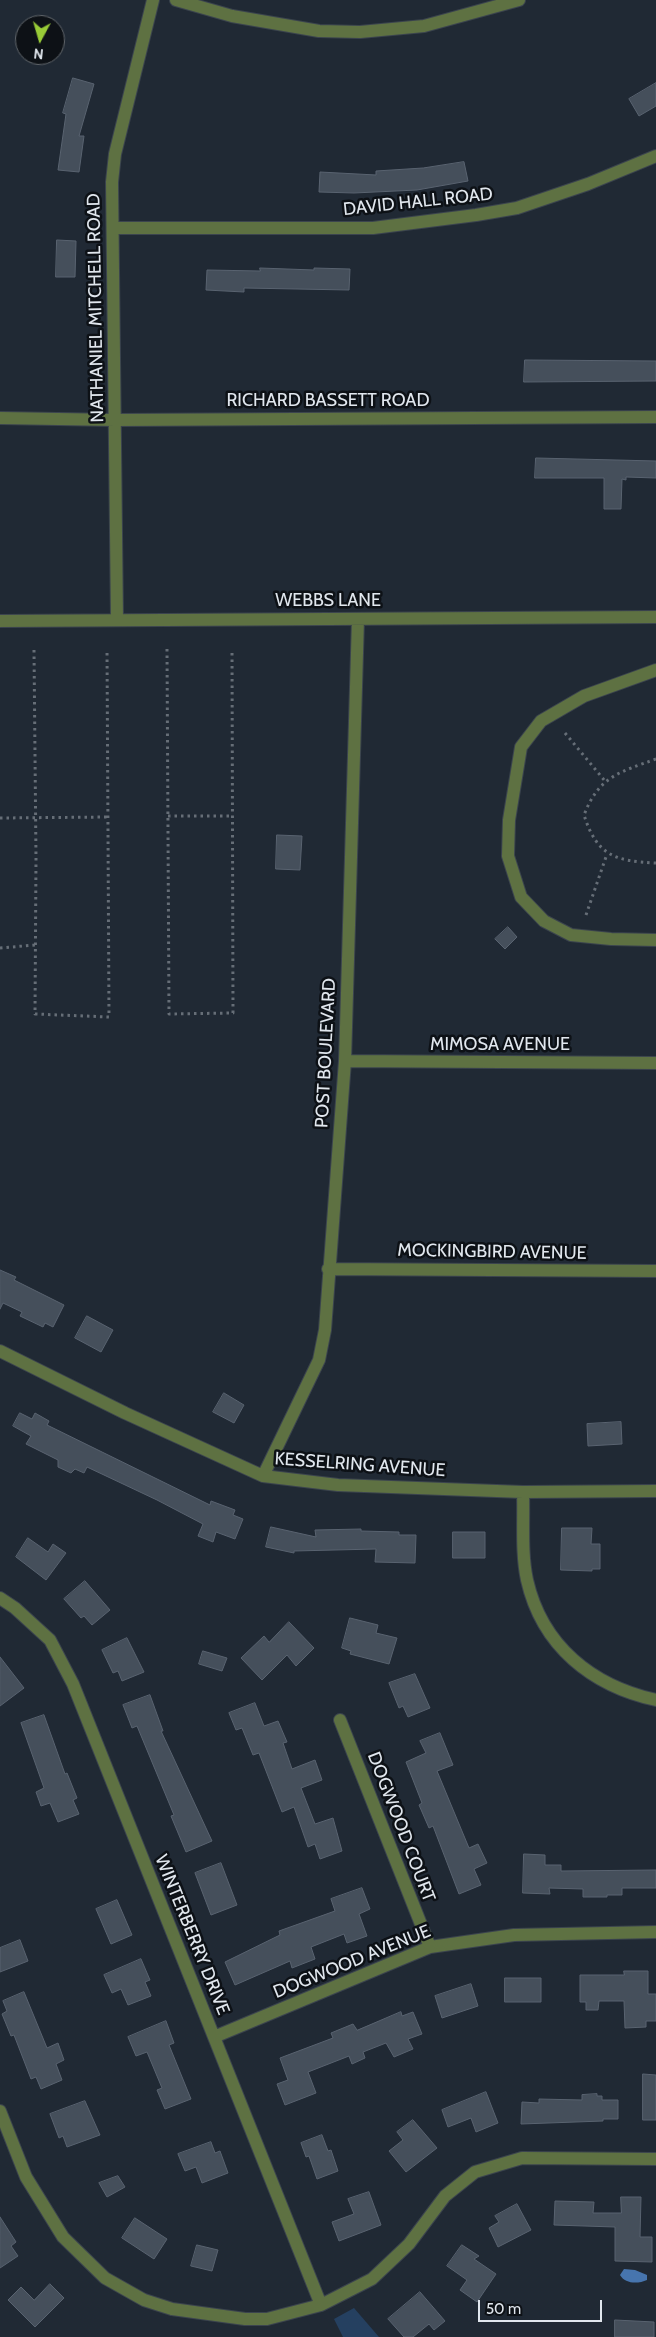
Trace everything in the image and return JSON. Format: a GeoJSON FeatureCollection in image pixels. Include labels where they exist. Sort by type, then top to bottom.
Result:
{"type":"FeatureCollection","features":[{"type":"Feature","properties":{"kind":"street","name":"NATHANIEL MITCHELL ROAD"},"geometry":{"type":"LineString","coordinates":[[117,620],[112,182],[115,154],[153,0]]}},
{"type":"Feature","properties":{"kind":"street"},"geometry":{"type":"LineString","coordinates":[[176,0],[232,16],[319,30],[360,32],[424,26],[519,0]]}},
{"type":"Feature","properties":{"kind":"street","name":"DAVID HALL ROAD"},"geometry":{"type":"LineString","coordinates":[[113,228],[373,228],[476,215],[518,208],[588,184],[656,156]]}},
{"type":"Feature","properties":{"kind":"street","name":"RICHARD BASSETT ROAD"},"geometry":{"type":"LineString","coordinates":[[0,418],[115,420],[656,417]]}},
{"type":"Feature","properties":{"kind":"street","name":"WEBBS LANE"},"geometry":{"type":"LineString","coordinates":[[0,620],[656,617]]}},
{"type":"Feature","properties":{"kind":"street","name":"POST BOULEVARD"},"geometry":{"type":"LineString","coordinates":[[263,1476],[319,1360],[325,1330],[328,1268],[345,1062],[358,619]]}},
{"type":"Feature","properties":{"kind":"street"},"geometry":{"type":"LineString","coordinates":[[656,670],[584,696],[541,721],[521,747],[509,820],[508,856],[521,897],[544,921],[571,935],[611,939],[656,940]]}},
{"type":"Feature","properties":{"kind":"street","name":"MIMOSA AVENUE"},"geometry":{"type":"LineString","coordinates":[[345,1062],[656,1063]]}},
{"type":"Feature","properties":{"kind":"street","name":"MOCKINGBIRD AVENUE"},"geometry":{"type":"LineString","coordinates":[[328,1268],[656,1271]]}},
{"type":"Feature","properties":{"kind":"street","name":"KESSELRING AVENUE"},"geometry":{"type":"LineString","coordinates":[[0,1351],[125,1413],[263,1476],[338,1485],[523,1492],[656,1491]]}},
{"type":"Feature","properties":{"kind":"street"},"geometry":{"type":"LineString","coordinates":[[523,1492],[527,1580],[545,1624],[557,1642],[590,1674],[611,1686],[631,1694],[656,1700]]}},
{"type":"Feature","properties":{"kind":"street","name":"WINTERBERRY DRIVE"},"geometry":{"type":"LineString","coordinates":[[0,1598],[15,1608],[50,1640],[73,1684],[321,2305]]}},
{"type":"Feature","properties":{"kind":"street","name":"DOGWOOD COURT"},"geometry":{"type":"LineString","coordinates":[[340,1720],[430,1947]]}},
{"type":"Feature","properties":{"kind":"street","name":"DOGWOOD AVENUE"},"geometry":{"type":"LineString","coordinates":[[214,2037],[430,1947],[514,1934],[656,1932]]}},
{"type":"Feature","properties":{"kind":"street"},"geometry":{"type":"LineString","coordinates":[[0,2112],[26,2177],[63,2237],[105,2278],[144,2300],[172,2309],[245,2319],[266,2318],[321,2305],[372,2279],[409,2244],[445,2196],[475,2172],[522,2158],[656,2159]]}},
{"type":"Feature","properties":{"kind":"path"},"geometry":{"type":"LineString","coordinates":[[34,650],[36,818],[34,1014],[109,1017],[107,649]]}},
{"type":"Feature","properties":{"kind":"path"},"geometry":{"type":"LineString","coordinates":[[167,649],[169,1014],[232,1013],[232,649]]}},
{"type":"Feature","properties":{"kind":"path"},"geometry":{"type":"LineString","coordinates":[[565,734],[605,781]]}},
{"type":"Feature","properties":{"kind":"path"},"geometry":{"type":"LineString","coordinates":[[656,759],[608,778],[590,801],[584,815],[596,844],[607,854],[615,858],[656,863]]}},
{"type":"Feature","properties":{"kind":"path"},"geometry":{"type":"LineString","coordinates":[[168,816],[232,816]]}},
{"type":"Feature","properties":{"kind":"path"},"geometry":{"type":"LineString","coordinates":[[0,818],[108,817]]}},
{"type":"Feature","properties":{"kind":"path"},"geometry":{"type":"LineString","coordinates":[[586,915],[607,854]]}},
{"type":"Feature","properties":{"kind":"path"},"geometry":{"type":"LineString","coordinates":[[0,948],[35,946]]}},
{"type":"Feature","properties":{"kind":"shaded area"},"geometry":{"type":"Polygon","coordinates":[[[624,2269],[635,2270],[647,2275],[647,2280],[636,2283],[628,2282],[620,2275],[624,2269]]]}},
{"type":"Feature","properties":{"kind":"shaded area"},"geometry":{"type":"Polygon","coordinates":[[[354,2308],[379,2337],[343,2337],[334,2319],[354,2308]]]}},
{"type":"Feature","properties":{"kind":"building"},"geometry":{"type":"Polygon","coordinates":[[[73,78],[94,84],[79,136],[84,136],[79,172],[58,170],[66,114],[63,113],[73,78]]]}},
{"type":"Feature","properties":{"kind":"building"},"geometry":{"type":"Polygon","coordinates":[[[656,83],[656,106],[639,116],[629,99],[656,83]]]}},
{"type":"Feature","properties":{"kind":"building"},"geometry":{"type":"Polygon","coordinates":[[[464,162],[468,181],[417,190],[354,193],[319,192],[320,172],[376,175],[376,171],[423,168],[464,162]]]}},
{"type":"Feature","properties":{"kind":"building"},"geometry":{"type":"Polygon","coordinates":[[[57,240],[76,241],[75,277],[56,277],[57,240]]]}},
{"type":"Feature","properties":{"kind":"building"},"geometry":{"type":"Polygon","coordinates":[[[260,268],[350,269],[349,290],[244,288],[244,292],[206,290],[207,270],[260,271],[260,268]]]}},
{"type":"Feature","properties":{"kind":"building"},"geometry":{"type":"Polygon","coordinates":[[[525,360],[656,361],[656,381],[524,382],[525,360]]]}},
{"type":"Feature","properties":{"kind":"building"},"geometry":{"type":"Polygon","coordinates":[[[536,458],[656,461],[656,478],[626,477],[626,480],[622,479],[621,509],[604,509],[604,478],[535,478],[536,458]]]}},
{"type":"Feature","properties":{"kind":"building"},"geometry":{"type":"Polygon","coordinates":[[[277,835],[302,836],[300,870],[276,869],[277,835]]]}},
{"type":"Feature","properties":{"kind":"building"},"geometry":{"type":"Polygon","coordinates":[[[508,927],[517,937],[505,949],[495,939],[508,927]]]}},
{"type":"Feature","properties":{"kind":"building"},"geometry":{"type":"Polygon","coordinates":[[[0,1270],[16,1277],[14,1280],[64,1305],[53,1327],[45,1323],[43,1327],[20,1316],[22,1312],[3,1303],[0,1309],[0,1270]]]}},
{"type":"Feature","properties":{"kind":"building"},"geometry":{"type":"Polygon","coordinates":[[[87,1316],[113,1330],[101,1352],[75,1338],[87,1316]]]}},
{"type":"Feature","properties":{"kind":"building"},"geometry":{"type":"Polygon","coordinates":[[[224,1393],[244,1405],[234,1423],[213,1412],[224,1393]]]}},
{"type":"Feature","properties":{"kind":"building"},"geometry":{"type":"Polygon","coordinates":[[[20,1413],[32,1419],[35,1413],[49,1421],[47,1425],[210,1505],[211,1501],[235,1510],[233,1515],[243,1519],[235,1539],[216,1532],[213,1542],[198,1536],[203,1524],[157,1500],[87,1467],[84,1473],[75,1469],[71,1473],[58,1467],[58,1460],[26,1444],[31,1436],[13,1426],[20,1413]]]}},
{"type":"Feature","properties":{"kind":"building"},"geometry":{"type":"Polygon","coordinates":[[[621,1422],[622,1444],[588,1446],[587,1424],[621,1422]]]}},
{"type":"Feature","properties":{"kind":"building"},"geometry":{"type":"Polygon","coordinates":[[[271,1527],[316,1537],[315,1530],[361,1529],[361,1531],[399,1532],[399,1535],[416,1535],[415,1563],[375,1562],[376,1549],[294,1551],[294,1553],[266,1547],[271,1527]]]}},
{"type":"Feature","properties":{"kind":"building"},"geometry":{"type":"Polygon","coordinates":[[[562,1528],[592,1528],[591,1544],[600,1544],[600,1569],[592,1569],[592,1571],[561,1570],[562,1528]]]}},
{"type":"Feature","properties":{"kind":"building"},"geometry":{"type":"Polygon","coordinates":[[[453,1532],[485,1532],[485,1558],[453,1558],[453,1532]]]}},
{"type":"Feature","properties":{"kind":"building"},"geometry":{"type":"Polygon","coordinates":[[[28,1538],[48,1552],[53,1544],[66,1553],[46,1580],[16,1557],[28,1538]]]}},
{"type":"Feature","properties":{"kind":"building"},"geometry":{"type":"Polygon","coordinates":[[[85,1581],[110,1610],[92,1625],[84,1616],[81,1618],[64,1599],[85,1581]]]}},
{"type":"Feature","properties":{"kind":"building"},"geometry":{"type":"Polygon","coordinates":[[[350,1618],[378,1625],[376,1633],[397,1638],[389,1664],[350,1654],[351,1651],[342,1648],[350,1618]]]}},
{"type":"Feature","properties":{"kind":"building"},"geometry":{"type":"Polygon","coordinates":[[[289,1622],[314,1648],[296,1666],[287,1655],[262,1680],[241,1658],[264,1636],[269,1642],[289,1622]]]}},
{"type":"Feature","properties":{"kind":"building"},"geometry":{"type":"Polygon","coordinates":[[[127,1638],[144,1672],[122,1681],[118,1671],[113,1673],[102,1650],[127,1638]]]}},
{"type":"Feature","properties":{"kind":"building"},"geometry":{"type":"Polygon","coordinates":[[[203,1651],[227,1658],[222,1671],[199,1664],[203,1651]]]}},
{"type":"Feature","properties":{"kind":"building"},"geometry":{"type":"Polygon","coordinates":[[[0,1657],[24,1688],[0,1706],[0,1657]]]}},
{"type":"Feature","properties":{"kind":"building"},"geometry":{"type":"Polygon","coordinates":[[[415,1674],[430,1708],[408,1717],[403,1706],[399,1708],[389,1683],[415,1674]]]}},
{"type":"Feature","properties":{"kind":"building"},"geometry":{"type":"Polygon","coordinates":[[[150,1695],[163,1731],[161,1731],[212,1841],[186,1852],[171,1816],[174,1815],[137,1726],[132,1728],[123,1705],[150,1695]]]}},
{"type":"Feature","properties":{"kind":"building"},"geometry":{"type":"Polygon","coordinates":[[[255,1703],[264,1726],[278,1721],[287,1742],[283,1743],[292,1769],[315,1760],[322,1780],[301,1788],[315,1824],[333,1818],[342,1851],[320,1859],[315,1844],[308,1847],[294,1807],[282,1812],[259,1753],[253,1755],[242,1728],[236,1730],[229,1713],[255,1703]]]}},
{"type":"Feature","properties":{"kind":"building"},"geometry":{"type":"Polygon","coordinates":[[[44,1715],[65,1774],[67,1773],[77,1798],[73,1800],[79,1814],[58,1822],[50,1803],[41,1806],[36,1792],[44,1788],[21,1723],[44,1715]]]}},
{"type":"Feature","properties":{"kind":"building"},"geometry":{"type":"Polygon","coordinates":[[[440,1733],[453,1765],[437,1771],[469,1848],[478,1844],[487,1863],[474,1869],[481,1885],[459,1894],[433,1826],[429,1828],[419,1805],[422,1803],[406,1762],[426,1753],[420,1741],[440,1733]]]}},
{"type":"Feature","properties":{"kind":"building"},"geometry":{"type":"Polygon","coordinates":[[[524,1854],[545,1855],[545,1865],[561,1865],[561,1871],[656,1870],[656,1888],[622,1888],[622,1895],[607,1895],[607,1897],[583,1897],[583,1889],[549,1888],[550,1894],[523,1893],[524,1854]]]}},
{"type":"Feature","properties":{"kind":"building"},"geometry":{"type":"Polygon","coordinates":[[[221,1863],[237,1905],[211,1915],[195,1873],[221,1863]]]}},
{"type":"Feature","properties":{"kind":"building"},"geometry":{"type":"Polygon","coordinates":[[[362,1888],[370,1909],[359,1914],[367,1936],[347,1943],[344,1934],[311,1947],[315,1959],[292,1968],[290,1961],[235,1985],[225,1962],[280,1935],[279,1931],[335,1911],[331,1899],[362,1888]]]}},
{"type":"Feature","properties":{"kind":"building"},"geometry":{"type":"Polygon","coordinates":[[[117,1900],[132,1935],[111,1944],[96,1909],[117,1900]]]}},
{"type":"Feature","properties":{"kind":"building"},"geometry":{"type":"Polygon","coordinates":[[[20,1940],[28,1961],[0,1972],[0,1948],[20,1940]]]}},
{"type":"Feature","properties":{"kind":"building"},"geometry":{"type":"Polygon","coordinates":[[[141,1959],[150,1980],[145,1982],[151,1996],[128,2005],[121,1989],[112,1993],[104,1975],[141,1959]]]}},
{"type":"Feature","properties":{"kind":"building"},"geometry":{"type":"Polygon","coordinates":[[[624,1971],[648,1971],[648,1994],[656,1994],[656,2021],[646,2021],[646,2027],[625,2028],[624,2001],[599,2001],[598,2010],[586,2010],[586,2002],[580,2002],[580,1975],[624,1975],[624,1971]]]}},
{"type":"Feature","properties":{"kind":"building"},"geometry":{"type":"Polygon","coordinates":[[[505,1978],[541,1978],[541,2002],[505,2002],[505,1978]]]}},
{"type":"Feature","properties":{"kind":"building"},"geometry":{"type":"Polygon","coordinates":[[[471,1984],[478,2006],[442,2018],[435,1996],[471,1984]]]}},
{"type":"Feature","properties":{"kind":"building"},"geometry":{"type":"Polygon","coordinates":[[[24,1992],[47,2048],[58,2043],[64,2060],[56,2064],[62,2080],[41,2089],[36,2077],[31,2079],[14,2035],[11,2036],[2,2014],[7,2011],[3,2001],[24,1992]]]}},
{"type":"Feature","properties":{"kind":"building"},"geometry":{"type":"Polygon","coordinates":[[[401,2012],[402,2016],[413,2012],[422,2034],[408,2039],[413,2049],[394,2057],[386,2043],[363,2052],[365,2058],[352,2064],[349,2056],[308,2072],[316,2093],[285,2105],[277,2084],[288,2080],[280,2058],[333,2038],[331,2033],[353,2024],[357,2030],[401,2012]]]}},
{"type":"Feature","properties":{"kind":"building"},"geometry":{"type":"Polygon","coordinates":[[[166,2021],[174,2043],[169,2045],[191,2099],[165,2109],[157,2090],[162,2088],[147,2052],[136,2056],[128,2037],[166,2021]]]}},
{"type":"Feature","properties":{"kind":"building"},"geometry":{"type":"Polygon","coordinates":[[[643,2074],[656,2075],[656,2120],[643,2120],[643,2074]]]}},
{"type":"Feature","properties":{"kind":"building"},"geometry":{"type":"Polygon","coordinates":[[[486,2092],[498,2123],[476,2132],[471,2118],[448,2127],[442,2110],[486,2092]]]}},
{"type":"Feature","properties":{"kind":"building"},"geometry":{"type":"Polygon","coordinates":[[[597,2094],[597,2096],[602,2096],[602,2100],[618,2100],[618,2119],[521,2124],[522,2102],[539,2103],[539,2099],[582,2100],[582,2095],[597,2094]]]}},
{"type":"Feature","properties":{"kind":"building"},"geometry":{"type":"Polygon","coordinates":[[[85,2101],[100,2135],[67,2147],[63,2136],[59,2138],[50,2114],[85,2101]]]}},
{"type":"Feature","properties":{"kind":"building"},"geometry":{"type":"Polygon","coordinates":[[[413,2120],[437,2148],[406,2172],[389,2151],[403,2140],[397,2132],[413,2120]]]}},
{"type":"Feature","properties":{"kind":"building"},"geometry":{"type":"Polygon","coordinates":[[[322,2135],[328,2151],[331,2150],[338,2171],[317,2179],[309,2156],[306,2157],[301,2143],[322,2135]]]}},
{"type":"Feature","properties":{"kind":"building"},"geometry":{"type":"Polygon","coordinates":[[[211,2142],[215,2153],[220,2151],[228,2173],[202,2183],[196,2167],[185,2171],[178,2154],[211,2142]]]}},
{"type":"Feature","properties":{"kind":"building"},"geometry":{"type":"Polygon","coordinates":[[[118,2176],[125,2187],[107,2197],[99,2183],[118,2176]]]}},
{"type":"Feature","properties":{"kind":"building"},"geometry":{"type":"Polygon","coordinates":[[[369,2192],[381,2225],[339,2241],[332,2222],[354,2214],[348,2199],[369,2192]]]}},
{"type":"Feature","properties":{"kind":"building"},"geometry":{"type":"Polygon","coordinates":[[[621,2197],[641,2197],[640,2237],[652,2237],[652,2262],[615,2261],[615,2227],[554,2225],[555,2201],[594,2202],[593,2213],[621,2213],[621,2197]]]}},
{"type":"Feature","properties":{"kind":"building"},"geometry":{"type":"Polygon","coordinates":[[[517,2204],[531,2230],[498,2247],[489,2228],[499,2222],[495,2216],[517,2204]]]}},
{"type":"Feature","properties":{"kind":"building"},"geometry":{"type":"Polygon","coordinates":[[[0,2217],[16,2242],[11,2246],[18,2256],[0,2268],[0,2217]]]}},
{"type":"Feature","properties":{"kind":"building"},"geometry":{"type":"Polygon","coordinates":[[[135,2218],[167,2239],[154,2259],[122,2238],[135,2218]]]}},
{"type":"Feature","properties":{"kind":"building"},"geometry":{"type":"Polygon","coordinates":[[[197,2245],[218,2250],[212,2271],[191,2266],[197,2245]]]}},
{"type":"Feature","properties":{"kind":"building"},"geometry":{"type":"Polygon","coordinates":[[[462,2245],[479,2256],[474,2259],[496,2274],[477,2302],[460,2290],[467,2280],[447,2266],[462,2245]]]}},
{"type":"Feature","properties":{"kind":"building"},"geometry":{"type":"Polygon","coordinates":[[[50,2284],[64,2298],[35,2327],[8,2300],[21,2287],[34,2300],[50,2284]]]}},
{"type":"Feature","properties":{"kind":"building"},"geometry":{"type":"Polygon","coordinates":[[[420,2292],[445,2321],[434,2330],[429,2324],[413,2337],[404,2337],[388,2319],[420,2292]]]}},
{"type":"Feature","properties":{"kind":"building"},"geometry":{"type":"Polygon","coordinates":[[[615,2320],[654,2322],[654,2337],[615,2337],[615,2320]]]}}]}
